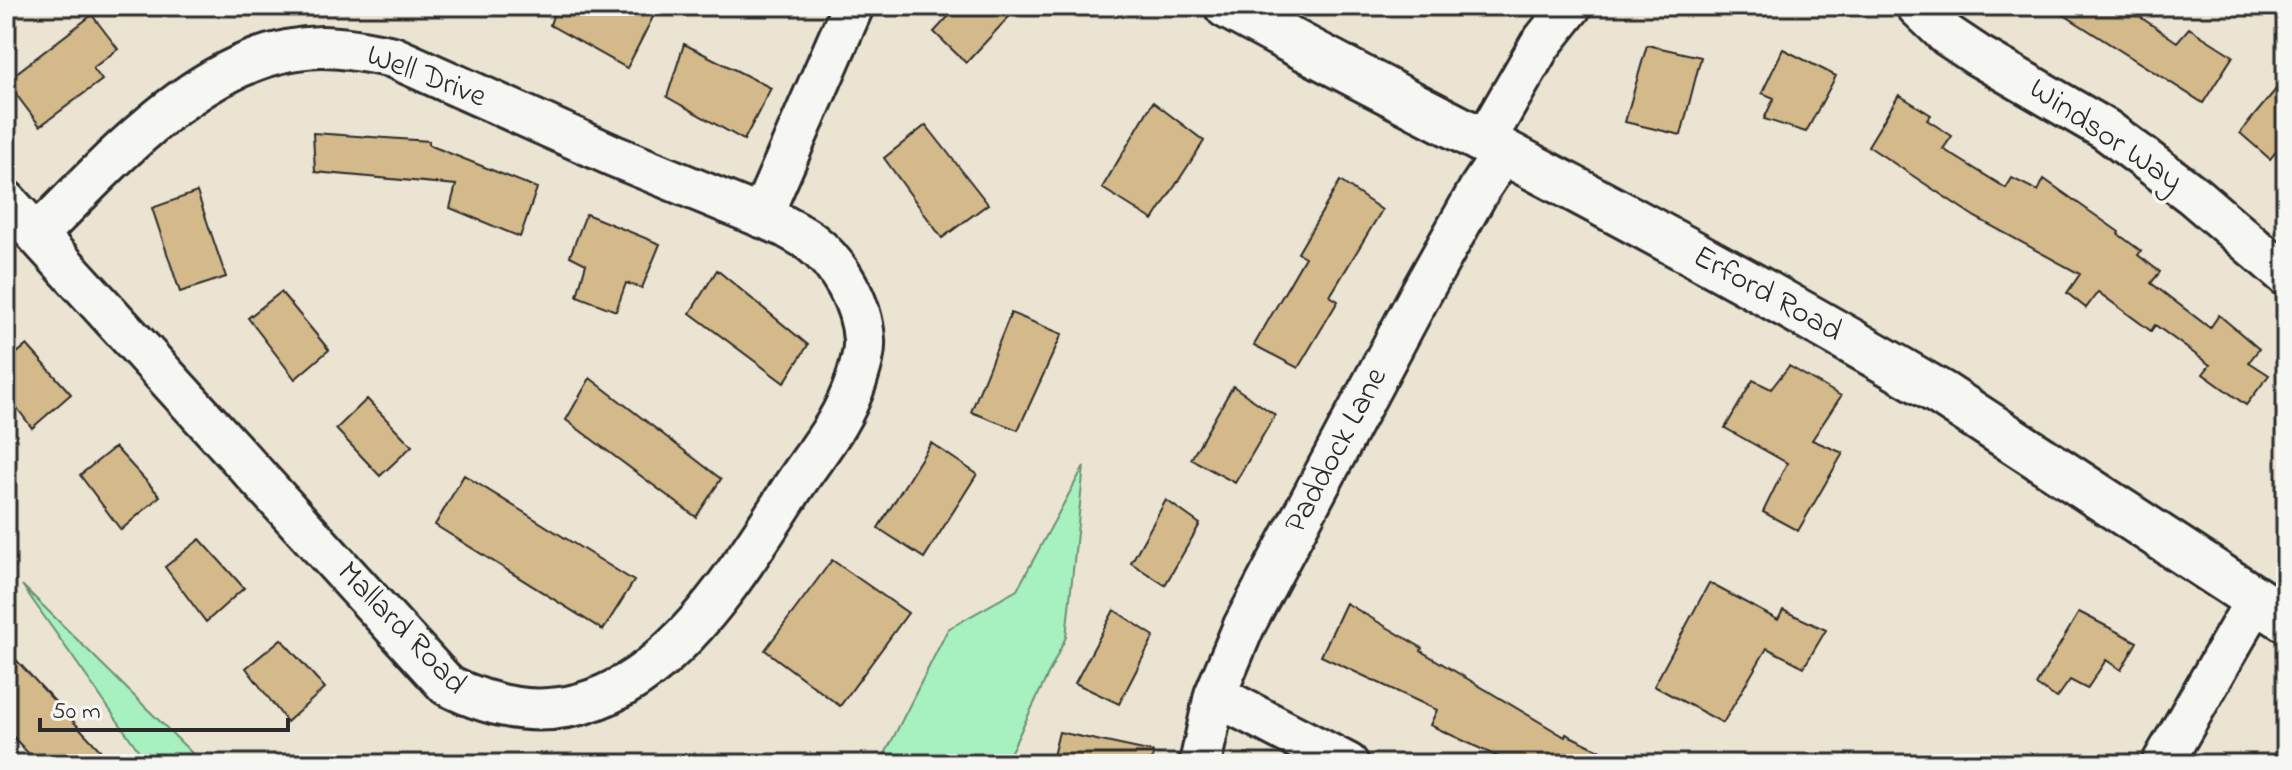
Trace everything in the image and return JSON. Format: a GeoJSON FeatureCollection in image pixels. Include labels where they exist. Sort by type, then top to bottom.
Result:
{"type":"FeatureCollection","features":[{"type":"Feature","properties":{"kind":"street"},"geometry":{"type":"LineString","coordinates":[[761,217],[853,6]]}},
{"type":"Feature","properties":{"kind":"street","name":"Erford Road"},"geometry":{"type":"LineString","coordinates":[[1227,6],[1743,280],[1942,394],[2271,610]]}},
{"type":"Feature","properties":{"kind":"street","name":"Paddock Lane"},"geometry":{"type":"LineString","coordinates":[[1200,764],[1215,695],[1244,626],[1480,188],[1494,147],[1540,45],[1571,6]]}},
{"type":"Feature","properties":{"kind":"street","name":"Windsor Way"},"geometry":{"type":"LineString","coordinates":[[1917,6],[1947,35],[1977,55],[2105,129],[2193,195],[2286,275]]}},
{"type":"Feature","properties":{"kind":"street","name":"Well Drive"},"geometry":{"type":"LineString","coordinates":[[37,235],[131,143],[214,79],[241,65],[278,53],[322,47],[393,57],[614,156],[761,217]]}},
{"type":"Feature","properties":{"kind":"street","name":"Mallard Road"},"geometry":{"type":"LineString","coordinates":[[6,201],[447,685],[469,700],[499,713],[536,721],[570,720],[595,714],[627,697],[659,673],[698,629],[740,570],[849,404],[862,364],[864,340],[859,311],[851,292],[834,265],[811,242],[761,217]]}},
{"type":"Feature","properties":{"kind":"street"},"geometry":{"type":"LineString","coordinates":[[2162,764],[2271,610]]}},
{"type":"Feature","properties":{"kind":"street"},"geometry":{"type":"LineString","coordinates":[[1215,695],[1348,764]]}},
{"type":"Feature","properties":{"kind":"green space"},"geometry":{"type":"Polygon","coordinates":[[[1084,466],[1066,637],[1005,764],[880,764],[948,629],[1017,590],[1084,466]]]}},
{"type":"Feature","properties":{"kind":"green space"},"geometry":{"type":"Polygon","coordinates":[[[22,585],[203,764],[148,764],[22,585]]]}},
{"type":"Feature","properties":{"kind":"building"},"geometry":{"type":"Polygon","coordinates":[[[556,6],[635,6],[654,15],[627,68],[550,25],[556,6]]]}},
{"type":"Feature","properties":{"kind":"building"},"geometry":{"type":"Polygon","coordinates":[[[958,6],[1019,6],[966,63],[934,32],[958,6]]]}},
{"type":"Feature","properties":{"kind":"building"},"geometry":{"type":"Polygon","coordinates":[[[2050,6],[2124,6],[2177,42],[2189,28],[2233,56],[2203,103],[2050,6]]]}},
{"type":"Feature","properties":{"kind":"building"},"geometry":{"type":"Polygon","coordinates":[[[92,15],[118,49],[93,68],[102,80],[40,126],[6,81],[92,15]]]}},
{"type":"Feature","properties":{"kind":"building"},"geometry":{"type":"Polygon","coordinates":[[[684,44],[771,88],[744,140],[667,97],[684,44]]]}},
{"type":"Feature","properties":{"kind":"building"},"geometry":{"type":"Polygon","coordinates":[[[1647,45],[1701,57],[1681,135],[1625,122],[1647,45]]]}},
{"type":"Feature","properties":{"kind":"building"},"geometry":{"type":"Polygon","coordinates":[[[1783,49],[1836,76],[1806,132],[1764,119],[1774,98],[1762,93],[1783,49]]]}},
{"type":"Feature","properties":{"kind":"building"},"geometry":{"type":"Polygon","coordinates":[[[2286,77],[2286,139],[2270,159],[2240,133],[2286,77]]]}},
{"type":"Feature","properties":{"kind":"building"},"geometry":{"type":"Polygon","coordinates":[[[1899,95],[1931,115],[1927,120],[1952,136],[1943,149],[2006,188],[2012,178],[2038,191],[2044,179],[2141,251],[2138,255],[2160,272],[2151,283],[2210,328],[2219,315],[2259,349],[2249,362],[2269,375],[2246,405],[2203,374],[2210,365],[2155,325],[2151,331],[2098,292],[2086,308],[2067,293],[2080,274],[1975,217],[1868,146],[1899,95]]]}},
{"type":"Feature","properties":{"kind":"building"},"geometry":{"type":"Polygon","coordinates":[[[1153,102],[1204,141],[1153,220],[1102,188],[1153,102]]]}},
{"type":"Feature","properties":{"kind":"building"},"geometry":{"type":"Polygon","coordinates":[[[926,125],[988,204],[942,238],[884,158],[926,125]]]}},
{"type":"Feature","properties":{"kind":"building"},"geometry":{"type":"Polygon","coordinates":[[[313,133],[429,141],[429,145],[537,188],[520,237],[450,208],[456,185],[315,172],[313,133]]]}},
{"type":"Feature","properties":{"kind":"building"},"geometry":{"type":"Polygon","coordinates":[[[1340,181],[1382,210],[1330,296],[1338,301],[1298,368],[1254,345],[1305,257],[1298,253],[1340,181]]]}},
{"type":"Feature","properties":{"kind":"building"},"geometry":{"type":"Polygon","coordinates":[[[197,192],[226,277],[180,292],[152,208],[197,192]]]}},
{"type":"Feature","properties":{"kind":"building"},"geometry":{"type":"Polygon","coordinates":[[[586,214],[660,244],[642,288],[626,283],[616,311],[577,296],[586,264],[570,256],[586,214]]]}},
{"type":"Feature","properties":{"kind":"building"},"geometry":{"type":"Polygon","coordinates":[[[717,270],[808,345],[784,383],[690,313],[717,270]]]}},
{"type":"Feature","properties":{"kind":"building"},"geometry":{"type":"Polygon","coordinates":[[[281,292],[329,350],[295,379],[248,318],[281,292]]]}},
{"type":"Feature","properties":{"kind":"building"},"geometry":{"type":"Polygon","coordinates":[[[1011,313],[1062,334],[1018,430],[971,412],[1011,313]]]}},
{"type":"Feature","properties":{"kind":"building"},"geometry":{"type":"Polygon","coordinates":[[[27,345],[71,394],[32,428],[6,393],[6,362],[27,345]]]}},
{"type":"Feature","properties":{"kind":"building"},"geometry":{"type":"Polygon","coordinates":[[[1789,366],[1841,396],[1812,440],[1843,453],[1798,531],[1763,512],[1787,463],[1725,428],[1753,380],[1771,389],[1789,366]]]}},
{"type":"Feature","properties":{"kind":"building"},"geometry":{"type":"Polygon","coordinates":[[[590,378],[721,479],[696,517],[566,420],[590,378]]]}},
{"type":"Feature","properties":{"kind":"building"},"geometry":{"type":"Polygon","coordinates":[[[1233,386],[1275,415],[1235,483],[1191,459],[1233,386]]]}},
{"type":"Feature","properties":{"kind":"building"},"geometry":{"type":"Polygon","coordinates":[[[367,399],[412,446],[380,476],[336,429],[367,399]]]}},
{"type":"Feature","properties":{"kind":"building"},"geometry":{"type":"Polygon","coordinates":[[[931,443],[977,474],[924,558],[878,528],[931,443]]]}},
{"type":"Feature","properties":{"kind":"building"},"geometry":{"type":"Polygon","coordinates":[[[115,447],[160,496],[121,530],[80,475],[115,447]]]}},
{"type":"Feature","properties":{"kind":"building"},"geometry":{"type":"Polygon","coordinates":[[[464,475],[634,581],[603,630],[435,525],[464,475]]]}},
{"type":"Feature","properties":{"kind":"building"},"geometry":{"type":"Polygon","coordinates":[[[1166,500],[1200,524],[1165,585],[1131,563],[1166,500]]]}},
{"type":"Feature","properties":{"kind":"building"},"geometry":{"type":"Polygon","coordinates":[[[200,539],[244,588],[206,622],[165,567],[200,539]]]}},
{"type":"Feature","properties":{"kind":"building"},"geometry":{"type":"Polygon","coordinates":[[[832,560],[908,613],[840,706],[765,650],[832,560]]]}},
{"type":"Feature","properties":{"kind":"building"},"geometry":{"type":"Polygon","coordinates":[[[1709,583],[1778,620],[1783,610],[1826,630],[1804,667],[1767,648],[1723,723],[1654,686],[1709,583]]]}},
{"type":"Feature","properties":{"kind":"building"},"geometry":{"type":"Polygon","coordinates":[[[1346,603],[1565,737],[1566,734],[1628,764],[1513,764],[1430,725],[1437,710],[1321,656],[1346,603]]]}},
{"type":"Feature","properties":{"kind":"building"},"geometry":{"type":"Polygon","coordinates":[[[1114,610],[1154,636],[1119,704],[1075,683],[1114,610]]]}},
{"type":"Feature","properties":{"kind":"building"},"geometry":{"type":"Polygon","coordinates":[[[2079,612],[2137,642],[2121,670],[2106,660],[2087,689],[2070,680],[2057,698],[2036,685],[2079,612]]]}},
{"type":"Feature","properties":{"kind":"building"},"geometry":{"type":"Polygon","coordinates":[[[281,639],[325,688],[287,722],[246,668],[281,639]]]}},
{"type":"Feature","properties":{"kind":"building"},"geometry":{"type":"Polygon","coordinates":[[[6,649],[113,764],[38,764],[6,729],[6,649]]]}},
{"type":"Feature","properties":{"kind":"building"},"geometry":{"type":"Polygon","coordinates":[[[1059,732],[1153,752],[1152,764],[1051,764],[1059,732]]]}}]}
